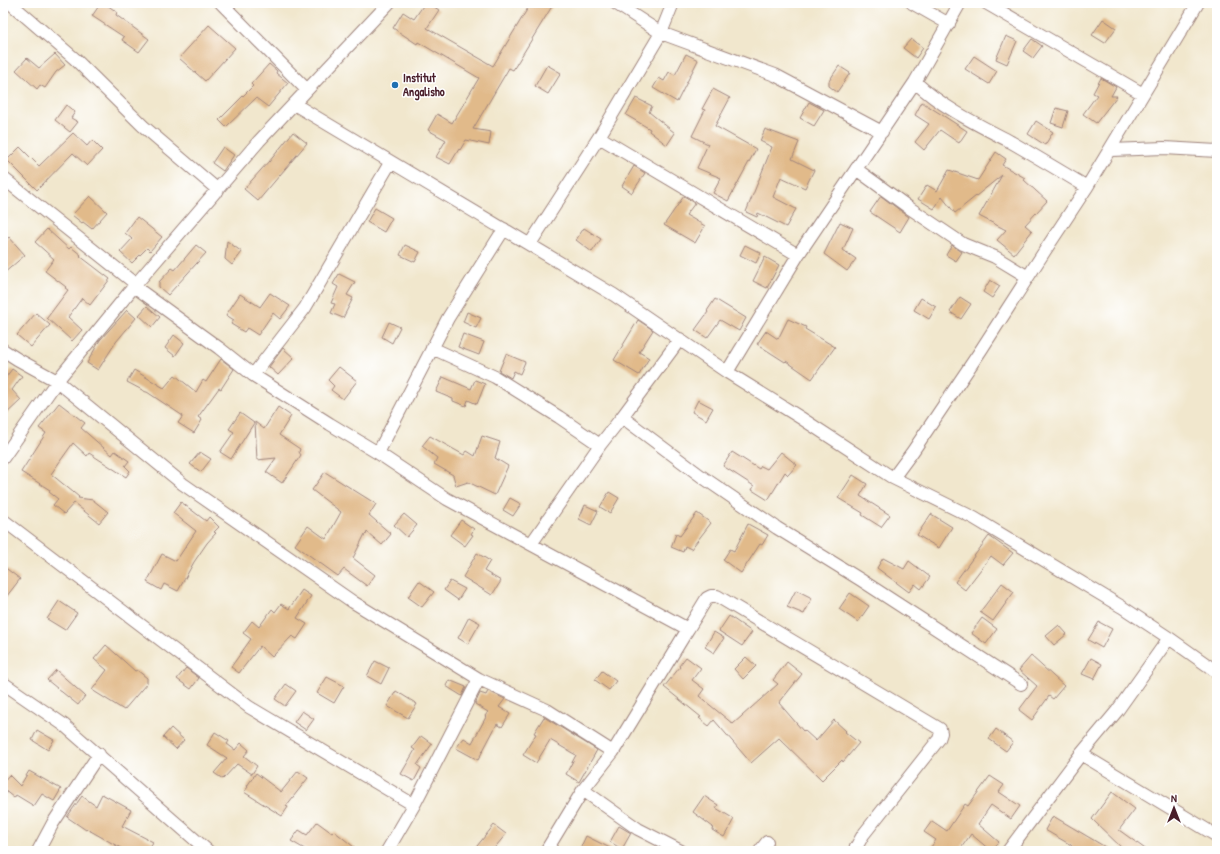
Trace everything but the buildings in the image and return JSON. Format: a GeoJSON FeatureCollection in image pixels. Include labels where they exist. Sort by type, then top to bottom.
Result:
{"type":"FeatureCollection","features":[{"type":"Feature","properties":{"kind":"street"},"geometry":{"type":"LineString","coordinates":[[10,3],[75,59],[143,126],[218,190]]}},
{"type":"Feature","properties":{"kind":"street"},"geometry":{"type":"LineString","coordinates":[[221,3],[307,90]]}},
{"type":"Feature","properties":{"kind":"street"},"geometry":{"type":"LineString","coordinates":[[3,458],[57,381],[135,286],[259,141],[389,3]]}},
{"type":"Feature","properties":{"kind":"street"},"geometry":{"type":"LineString","coordinates":[[615,3],[661,33],[775,75],[882,132]]}},
{"type":"Feature","properties":{"kind":"street"},"geometry":{"type":"LineString","coordinates":[[530,244],[599,137],[661,33],[674,3]]}},
{"type":"Feature","properties":{"kind":"street"},"geometry":{"type":"LineString","coordinates":[[912,3],[949,24]]}},
{"type":"Feature","properties":{"kind":"street"},"geometry":{"type":"LineString","coordinates":[[727,372],[798,255],[915,82],[960,3]]}},
{"type":"Feature","properties":{"kind":"street"},"geometry":{"type":"LineString","coordinates":[[986,3],[1143,94]]}},
{"type":"Feature","properties":{"kind":"street"},"geometry":{"type":"LineString","coordinates":[[893,478],[981,350],[1087,187],[1198,3]]}},
{"type":"Feature","properties":{"kind":"street"},"geometry":{"type":"LineString","coordinates":[[915,82],[926,92],[953,111],[1087,187]]}},
{"type":"Feature","properties":{"kind":"street"},"geometry":{"type":"LineString","coordinates":[[294,104],[614,295],[727,372],[893,478],[974,518],[1122,607],[1217,672]]}},
{"type":"Feature","properties":{"kind":"street"},"geometry":{"type":"LineString","coordinates":[[599,137],[798,255]]}},
{"type":"Feature","properties":{"kind":"street"},"geometry":{"type":"LineString","coordinates":[[1110,150],[1164,148],[1217,151]]}},
{"type":"Feature","properties":{"kind":"street"},"geometry":{"type":"LineString","coordinates":[[253,375],[305,308],[390,162]]}},
{"type":"Feature","properties":{"kind":"street"},"geometry":{"type":"LineString","coordinates":[[856,169],[962,244],[995,257],[1028,277]]}},
{"type":"Feature","properties":{"kind":"street"},"geometry":{"type":"LineString","coordinates":[[3,178],[135,286],[253,375],[378,453],[448,499],[688,629]]}},
{"type":"Feature","properties":{"kind":"street"},"geometry":{"type":"LineString","coordinates":[[378,453],[448,318],[504,229]]}},
{"type":"Feature","properties":{"kind":"street"},"geometry":{"type":"LineString","coordinates":[[531,544],[600,445],[680,339]]}},
{"type":"Feature","properties":{"kind":"street"},"geometry":{"type":"LineString","coordinates":[[432,348],[495,377],[559,417],[600,445]]}},
{"type":"Feature","properties":{"kind":"street"},"geometry":{"type":"LineString","coordinates":[[3,350],[57,381],[184,484],[353,602],[479,679],[547,710],[613,752]]}},
{"type":"Feature","properties":{"kind":"street"},"geometry":{"type":"LineString","coordinates":[[622,417],[701,476],[777,528],[861,580],[1021,684]]}},
{"type":"Feature","properties":{"kind":"street"},"geometry":{"type":"LineString","coordinates":[[3,520],[249,707],[414,805]]}},
{"type":"Feature","properties":{"kind":"street"},"geometry":{"type":"LineString","coordinates":[[546,851],[583,790],[613,752],[707,598],[717,596],[940,729],[941,733],[939,739],[864,835],[854,851]]}},
{"type":"Feature","properties":{"kind":"street"},"geometry":{"type":"LineString","coordinates":[[1008,851],[1081,754],[1117,711],[1169,638]]}},
{"type":"Feature","properties":{"kind":"street"},"geometry":{"type":"LineString","coordinates":[[387,851],[414,805],[479,679]]}},
{"type":"Feature","properties":{"kind":"street"},"geometry":{"type":"LineString","coordinates":[[3,683],[64,725],[99,754],[208,851]]}},
{"type":"Feature","properties":{"kind":"street"},"geometry":{"type":"LineString","coordinates":[[38,851],[53,823],[99,754]]}},
{"type":"Feature","properties":{"kind":"street"},"geometry":{"type":"LineString","coordinates":[[1081,754],[1217,836]]}},
{"type":"Feature","properties":{"kind":"street"},"geometry":{"type":"LineString","coordinates":[[583,790],[638,829],[681,851]]}},
{"type":"Feature","properties":{"kind":"place","name":"Institut Angalisho"},"geometry":{"type":"Point","coordinates":[395,85]}}]}
